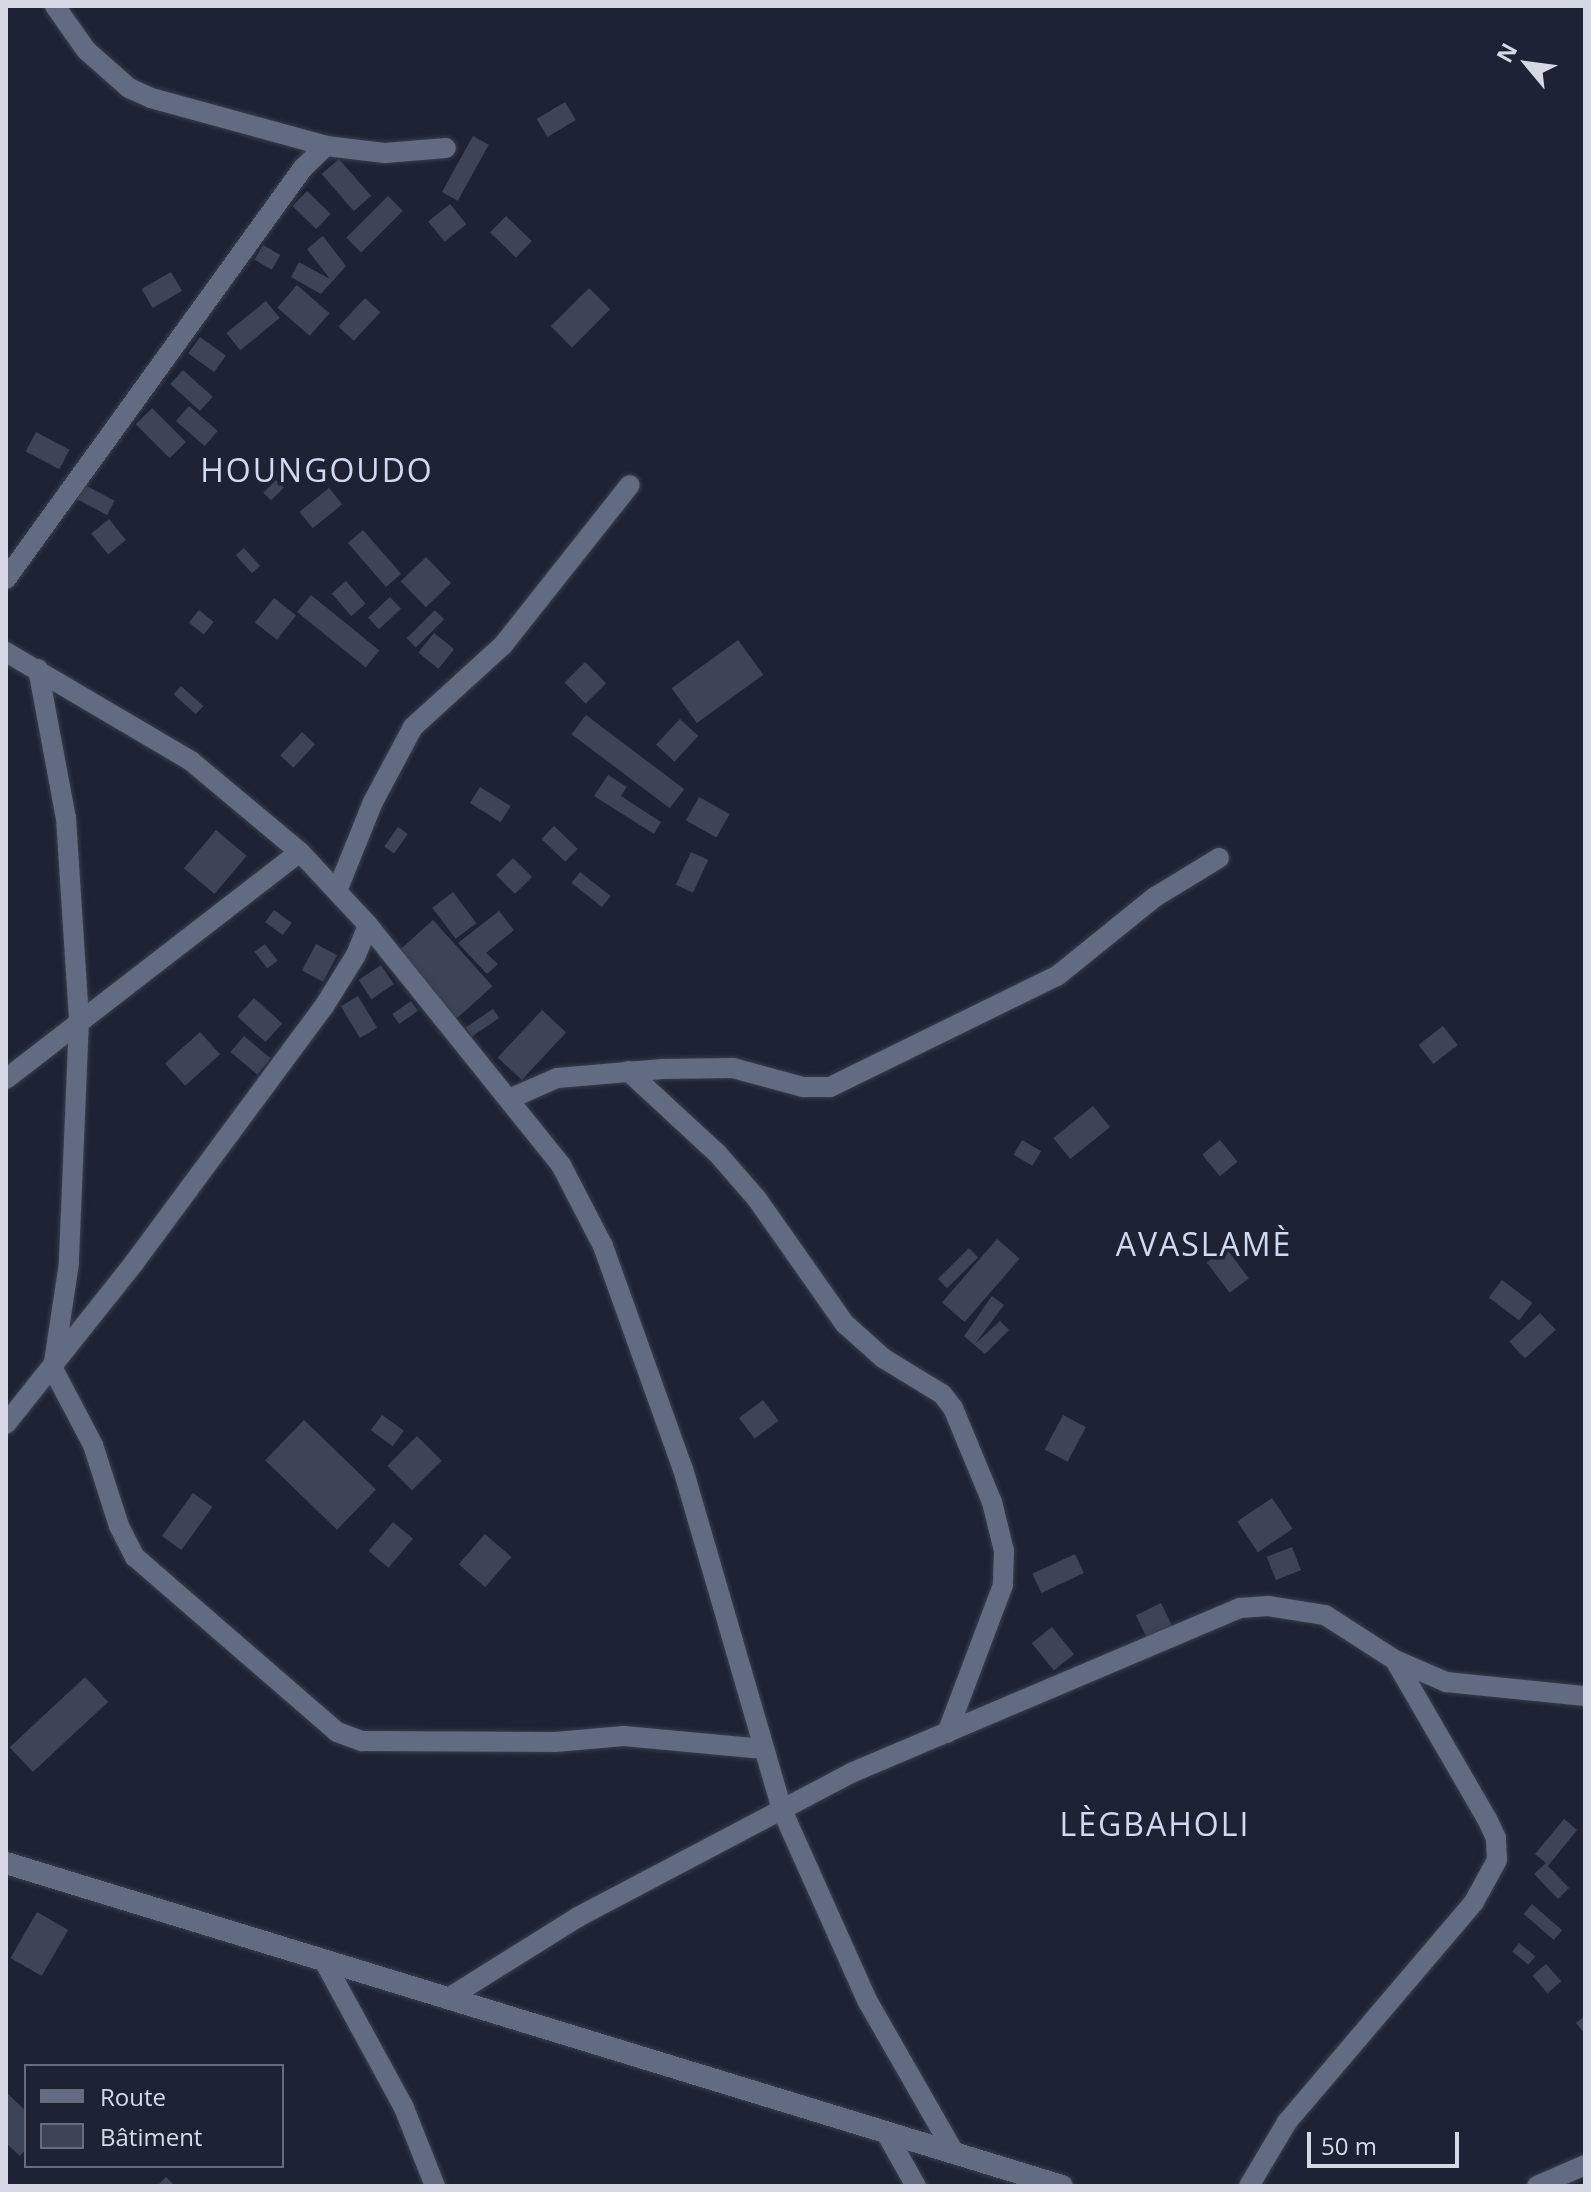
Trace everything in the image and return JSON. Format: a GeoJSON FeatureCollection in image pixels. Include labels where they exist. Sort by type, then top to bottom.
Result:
{"type":"FeatureCollection","features":[{"type":"Feature","properties":{"kind":"street"},"geometry":{"type":"LineString","coordinates":[[55,6],[86,50],[129,88],[188,110],[326,146],[385,153],[446,148]]}},
{"type":"Feature","properties":{"kind":"street"},"geometry":{"type":"LineString","coordinates":[[6,579],[303,168],[326,146]]}},
{"type":"Feature","properties":{"kind":"street"},"geometry":{"type":"LineString","coordinates":[[337,891],[373,802],[413,727],[503,645],[630,485]]}},
{"type":"Feature","properties":{"kind":"street"},"geometry":{"type":"LineString","coordinates":[[6,652],[191,761],[300,852],[368,925],[561,1165],[603,1246],[683,1469],[782,1810],[868,2002],[955,2154]]}},
{"type":"Feature","properties":{"kind":"street"},"geometry":{"type":"LineString","coordinates":[[38,669],[66,818],[79,1020],[69,1263],[53,1369],[93,1445],[119,1526],[135,1557],[337,1732],[390,1743],[624,1736],[763,1749]]}},
{"type":"Feature","properties":{"kind":"street"},"geometry":{"type":"LineString","coordinates":[[6,1079],[300,852]]}},
{"type":"Feature","properties":{"kind":"street"},"geometry":{"type":"LineString","coordinates":[[509,1099],[557,1078],[628,1071],[733,1068],[803,1087],[830,1087],[1057,976],[1155,897],[1219,858]]}},
{"type":"Feature","properties":{"kind":"street"},"geometry":{"type":"LineString","coordinates":[[6,1424],[53,1369],[323,1008],[356,955],[368,925]]}},
{"type":"Feature","properties":{"kind":"street"},"geometry":{"type":"LineString","coordinates":[[628,1071],[717,1153],[757,1199],[845,1324],[883,1358],[942,1394],[953,1408],[992,1502],[1004,1551],[1003,1585],[947,1733]]}},
{"type":"Feature","properties":{"kind":"street"},"geometry":{"type":"LineString","coordinates":[[447,1999],[578,1917],[782,1810],[947,1733],[1240,1608],[1268,1606],[1325,1615],[1395,1660],[1446,1682],[1585,1696]]}},
{"type":"Feature","properties":{"kind":"street"},"geometry":{"type":"LineString","coordinates":[[1249,2186],[1287,2122],[1474,1902],[1497,1860],[1496,1838],[1487,1819],[1395,1660]]}},
{"type":"Feature","properties":{"kind":"street"},"geometry":{"type":"LineString","coordinates":[[6,1863],[1062,2186]]}},
{"type":"Feature","properties":{"kind":"street"},"geometry":{"type":"LineString","coordinates":[[324,1961],[404,2108],[435,2186]]}},
{"type":"Feature","properties":{"kind":"street"},"geometry":{"type":"LineString","coordinates":[[886,2133],[916,2186]]}},
{"type":"Feature","properties":{"kind":"street"},"geometry":{"type":"LineString","coordinates":[[1537,2186],[1585,2165]]}},
{"type":"Feature","properties":{"kind":"building"},"geometry":{"type":"Polygon","coordinates":[[[565,102],[576,120],[548,137],[537,119],[565,102]]]}},
{"type":"Feature","properties":{"kind":"building"},"geometry":{"type":"Polygon","coordinates":[[[473,136],[489,145],[458,201],[442,192],[473,136]]]}},
{"type":"Feature","properties":{"kind":"building"},"geometry":{"type":"Polygon","coordinates":[[[339,159],[371,196],[354,211],[322,174],[339,159]]]}},
{"type":"Feature","properties":{"kind":"building"},"geometry":{"type":"Polygon","coordinates":[[[307,191],[331,214],[316,229],[292,206],[307,191]]]}},
{"type":"Feature","properties":{"kind":"building"},"geometry":{"type":"Polygon","coordinates":[[[388,196],[403,211],[361,253],[346,238],[388,196]]]}},
{"type":"Feature","properties":{"kind":"building"},"geometry":{"type":"Polygon","coordinates":[[[450,204],[466,224],[445,242],[428,222],[450,204]]]}},
{"type":"Feature","properties":{"kind":"building"},"geometry":{"type":"Polygon","coordinates":[[[506,216],[532,241],[516,258],[490,233],[506,216]]]}},
{"type":"Feature","properties":{"kind":"building"},"geometry":{"type":"Polygon","coordinates":[[[323,236],[346,266],[321,294],[291,277],[299,262],[330,279],[307,249],[323,236]]]}},
{"type":"Feature","properties":{"kind":"building"},"geometry":{"type":"Polygon","coordinates":[[[263,245],[280,255],[272,270],[255,260],[263,245]]]}},
{"type":"Feature","properties":{"kind":"building"},"geometry":{"type":"Polygon","coordinates":[[[171,272],[182,291],[153,308],[142,289],[171,272]]]}},
{"type":"Feature","properties":{"kind":"building"},"geometry":{"type":"Polygon","coordinates":[[[297,285],[329,313],[310,336],[277,308],[297,285]]]}},
{"type":"Feature","properties":{"kind":"building"},"geometry":{"type":"Polygon","coordinates":[[[589,288],[610,309],[572,347],[551,326],[589,288]]]}},
{"type":"Feature","properties":{"kind":"building"},"geometry":{"type":"Polygon","coordinates":[[[365,298],[380,312],[354,341],[338,327],[365,298]]]}},
{"type":"Feature","properties":{"kind":"building"},"geometry":{"type":"Polygon","coordinates":[[[266,301],[280,318],[240,350],[226,333],[266,301]]]}},
{"type":"Feature","properties":{"kind":"building"},"geometry":{"type":"Polygon","coordinates":[[[200,337],[226,356],[214,372],[188,353],[200,337]]]}},
{"type":"Feature","properties":{"kind":"building"},"geometry":{"type":"Polygon","coordinates":[[[183,370],[213,397],[200,411],[170,384],[183,370]]]}},
{"type":"Feature","properties":{"kind":"building"},"geometry":{"type":"Polygon","coordinates":[[[189,406],[218,431],[205,446],[176,421],[189,406]]]}},
{"type":"Feature","properties":{"kind":"building"},"geometry":{"type":"Polygon","coordinates":[[[152,408],[186,442],[170,458],[136,424],[152,408]]]}},
{"type":"Feature","properties":{"kind":"building"},"geometry":{"type":"Polygon","coordinates":[[[36,432],[70,450],[59,469],[26,451],[36,432]]]}},
{"type":"Feature","properties":{"kind":"building"},"geometry":{"type":"Polygon","coordinates":[[[276,480],[284,488],[271,501],[263,493],[276,480]]]}},
{"type":"Feature","properties":{"kind":"building"},"geometry":{"type":"Polygon","coordinates":[[[81,483],[115,501],[107,515],[73,497],[81,483]]]}},
{"type":"Feature","properties":{"kind":"building"},"geometry":{"type":"Polygon","coordinates":[[[329,488],[342,504],[313,528],[299,512],[329,488]]]}},
{"type":"Feature","properties":{"kind":"building"},"geometry":{"type":"Polygon","coordinates":[[[109,519],[126,540],[108,554],[91,533],[109,519]]]}},
{"type":"Feature","properties":{"kind":"building"},"geometry":{"type":"Polygon","coordinates":[[[363,530],[401,574],[386,587],[348,543],[363,530]]]}},
{"type":"Feature","properties":{"kind":"building"},"geometry":{"type":"Polygon","coordinates":[[[244,548],[260,566],[252,573],[236,555],[244,548]]]}},
{"type":"Feature","properties":{"kind":"building"},"geometry":{"type":"Polygon","coordinates":[[[426,557],[451,583],[426,607],[401,581],[426,557]]]}},
{"type":"Feature","properties":{"kind":"building"},"geometry":{"type":"Polygon","coordinates":[[[346,581],[366,604],[351,616],[332,593],[346,581]]]}},
{"type":"Feature","properties":{"kind":"building"},"geometry":{"type":"Polygon","coordinates":[[[311,595],[379,650],[366,667],[297,612],[311,595]]]}},
{"type":"Feature","properties":{"kind":"building"},"geometry":{"type":"Polygon","coordinates":[[[390,597],[401,609],[379,629],[368,617],[390,597]]]}},
{"type":"Feature","properties":{"kind":"building"},"geometry":{"type":"Polygon","coordinates":[[[274,598],[296,615],[277,640],[255,622],[274,598]]]}},
{"type":"Feature","properties":{"kind":"building"},"geometry":{"type":"Polygon","coordinates":[[[199,610],[214,622],[204,634],[189,622],[199,610]]]}},
{"type":"Feature","properties":{"kind":"building"},"geometry":{"type":"Polygon","coordinates":[[[435,610],[444,619],[416,647],[407,638],[435,610]]]}},
{"type":"Feature","properties":{"kind":"building"},"geometry":{"type":"Polygon","coordinates":[[[434,633],[454,649],[438,669],[418,652],[434,633]]]}},
{"type":"Feature","properties":{"kind":"building"},"geometry":{"type":"Polygon","coordinates":[[[738,640],[763,675],[697,723],[672,688],[738,640]]]}},
{"type":"Feature","properties":{"kind":"building"},"geometry":{"type":"Polygon","coordinates":[[[585,662],[606,683],[586,704],[564,683],[585,662]]]}},
{"type":"Feature","properties":{"kind":"building"},"geometry":{"type":"Polygon","coordinates":[[[181,686],[203,706],[196,714],[174,694],[181,686]]]}},
{"type":"Feature","properties":{"kind":"building"},"geometry":{"type":"Polygon","coordinates":[[[586,715],[684,789],[670,808],[572,734],[586,715]]]}},
{"type":"Feature","properties":{"kind":"building"},"geometry":{"type":"Polygon","coordinates":[[[680,719],[698,736],[674,762],[656,745],[680,719]]]}},
{"type":"Feature","properties":{"kind":"building"},"geometry":{"type":"Polygon","coordinates":[[[302,732],[315,744],[293,768],[280,755],[302,732]]]}},
{"type":"Feature","properties":{"kind":"building"},"geometry":{"type":"Polygon","coordinates":[[[608,775],[627,787],[621,796],[661,822],[654,834],[594,796],[608,775]]]}},
{"type":"Feature","properties":{"kind":"building"},"geometry":{"type":"Polygon","coordinates":[[[480,787],[511,806],[500,822],[470,803],[480,787]]]}},
{"type":"Feature","properties":{"kind":"building"},"geometry":{"type":"Polygon","coordinates":[[[699,797],[730,814],[717,838],[686,821],[699,797]]]}},
{"type":"Feature","properties":{"kind":"building"},"geometry":{"type":"Polygon","coordinates":[[[554,826],[578,849],[565,862],[541,839],[554,826]]]}},
{"type":"Feature","properties":{"kind":"building"},"geometry":{"type":"Polygon","coordinates":[[[398,827],[408,834],[394,854],[384,847],[398,827]]]}},
{"type":"Feature","properties":{"kind":"building"},"geometry":{"type":"Polygon","coordinates":[[[216,830],[247,856],[215,894],[184,868],[216,830]]]}},
{"type":"Feature","properties":{"kind":"building"},"geometry":{"type":"Polygon","coordinates":[[[691,852],[708,860],[693,893],[676,885],[691,852]]]}},
{"type":"Feature","properties":{"kind":"building"},"geometry":{"type":"Polygon","coordinates":[[[513,858],[532,877],[515,894],[496,875],[513,858]]]}},
{"type":"Feature","properties":{"kind":"building"},"geometry":{"type":"Polygon","coordinates":[[[580,872],[611,896],[602,907],[571,883],[580,872]]]}},
{"type":"Feature","properties":{"kind":"building"},"geometry":{"type":"Polygon","coordinates":[[[453,892],[476,923],[456,939],[432,908],[453,892]]]}},
{"type":"Feature","properties":{"kind":"building"},"geometry":{"type":"Polygon","coordinates":[[[274,910],[292,923],[283,935],[265,922],[274,910]]]}},
{"type":"Feature","properties":{"kind":"building"},"geometry":{"type":"Polygon","coordinates":[[[499,911],[514,930],[486,953],[498,964],[487,974],[458,943],[499,911]]]}},
{"type":"Feature","properties":{"kind":"building"},"geometry":{"type":"Polygon","coordinates":[[[433,920],[493,986],[455,1020],[396,953],[433,920]]]}},
{"type":"Feature","properties":{"kind":"building"},"geometry":{"type":"Polygon","coordinates":[[[265,944],[278,961],[267,969],[255,952],[265,944]]]}},
{"type":"Feature","properties":{"kind":"building"},"geometry":{"type":"Polygon","coordinates":[[[316,944],[337,955],[323,982],[302,970],[316,944]]]}},
{"type":"Feature","properties":{"kind":"building"},"geometry":{"type":"Polygon","coordinates":[[[381,965],[394,984],[371,999],[359,980],[381,965]]]}},
{"type":"Feature","properties":{"kind":"building"},"geometry":{"type":"Polygon","coordinates":[[[358,996],[377,1028],[360,1038],[341,1006],[358,996]]]}},
{"type":"Feature","properties":{"kind":"building"},"geometry":{"type":"Polygon","coordinates":[[[254,998],[282,1023],[266,1042],[237,1017],[254,998]]]}},
{"type":"Feature","properties":{"kind":"building"},"geometry":{"type":"Polygon","coordinates":[[[411,1001],[418,1011],[399,1024],[392,1014],[411,1001]]]}},
{"type":"Feature","properties":{"kind":"building"},"geometry":{"type":"Polygon","coordinates":[[[493,1009],[499,1018],[472,1037],[466,1027],[493,1009]]]}},
{"type":"Feature","properties":{"kind":"building"},"geometry":{"type":"Polygon","coordinates":[[[542,1010],[566,1033],[522,1080],[498,1058],[542,1010]]]}},
{"type":"Feature","properties":{"kind":"building"},"geometry":{"type":"Polygon","coordinates":[[[1443,1026],[1458,1045],[1433,1064],[1419,1045],[1443,1026]]]}},
{"type":"Feature","properties":{"kind":"building"},"geometry":{"type":"Polygon","coordinates":[[[200,1032],[220,1054],[185,1086],[165,1063],[200,1032]]]}},
{"type":"Feature","properties":{"kind":"building"},"geometry":{"type":"Polygon","coordinates":[[[244,1036],[271,1058],[257,1075],[231,1052],[244,1036]]]}},
{"type":"Feature","properties":{"kind":"building"},"geometry":{"type":"Polygon","coordinates":[[[1093,1106],[1110,1127],[1070,1159],[1053,1138],[1093,1106]]]}},
{"type":"Feature","properties":{"kind":"building"},"geometry":{"type":"Polygon","coordinates":[[[1022,1140],[1041,1151],[1033,1166],[1014,1155],[1022,1140]]]}},
{"type":"Feature","properties":{"kind":"building"},"geometry":{"type":"Polygon","coordinates":[[[1220,1140],[1238,1162],[1220,1176],[1202,1154],[1220,1140]]]}},
{"type":"Feature","properties":{"kind":"building"},"geometry":{"type":"Polygon","coordinates":[[[997,1239],[1020,1259],[965,1322],[942,1302],[997,1239]]]}},
{"type":"Feature","properties":{"kind":"building"},"geometry":{"type":"Polygon","coordinates":[[[969,1248],[978,1257],[947,1288],[938,1279],[969,1248]]]}},
{"type":"Feature","properties":{"kind":"building"},"geometry":{"type":"Polygon","coordinates":[[[1226,1248],[1249,1278],[1230,1293],[1207,1262],[1226,1248]]]}},
{"type":"Feature","properties":{"kind":"building"},"geometry":{"type":"Polygon","coordinates":[[[1502,1280],[1532,1303],[1519,1320],[1489,1298],[1502,1280]]]}},
{"type":"Feature","properties":{"kind":"building"},"geometry":{"type":"Polygon","coordinates":[[[992,1296],[1004,1305],[975,1344],[1000,1321],[1009,1330],[985,1354],[964,1336],[992,1296]]]}},
{"type":"Feature","properties":{"kind":"building"},"geometry":{"type":"Polygon","coordinates":[[[1540,1313],[1556,1330],[1525,1358],[1509,1342],[1540,1313]]]}},
{"type":"Feature","properties":{"kind":"building"},"geometry":{"type":"Polygon","coordinates":[[[763,1400],[779,1421],[755,1439],[739,1418],[763,1400]]]}},
{"type":"Feature","properties":{"kind":"building"},"geometry":{"type":"Polygon","coordinates":[[[382,1415],[404,1431],[393,1446],[371,1430],[382,1415]]]}},
{"type":"Feature","properties":{"kind":"building"},"geometry":{"type":"Polygon","coordinates":[[[1063,1415],[1086,1427],[1068,1462],[1045,1449],[1063,1415]]]}},
{"type":"Feature","properties":{"kind":"building"},"geometry":{"type":"Polygon","coordinates":[[[304,1420],[376,1489],[337,1530],[265,1460],[304,1420]]]}},
{"type":"Feature","properties":{"kind":"building"},"geometry":{"type":"Polygon","coordinates":[[[417,1436],[442,1461],[412,1490],[387,1466],[417,1436]]]}},
{"type":"Feature","properties":{"kind":"building"},"geometry":{"type":"Polygon","coordinates":[[[193,1493],[212,1507],[181,1550],[162,1536],[193,1493]]]}},
{"type":"Feature","properties":{"kind":"building"},"geometry":{"type":"Polygon","coordinates":[[[1272,1498],[1293,1529],[1258,1552],[1237,1521],[1272,1498]]]}},
{"type":"Feature","properties":{"kind":"building"},"geometry":{"type":"Polygon","coordinates":[[[393,1522],[413,1539],[388,1568],[369,1551],[393,1522]]]}},
{"type":"Feature","properties":{"kind":"building"},"geometry":{"type":"Polygon","coordinates":[[[485,1534],[511,1557],[485,1587],[459,1564],[485,1534]]]}},
{"type":"Feature","properties":{"kind":"building"},"geometry":{"type":"Polygon","coordinates":[[[1292,1547],[1301,1570],[1276,1580],[1267,1557],[1292,1547]]]}},
{"type":"Feature","properties":{"kind":"building"},"geometry":{"type":"Polygon","coordinates":[[[1075,1554],[1084,1573],[1041,1593],[1032,1574],[1075,1554]]]}},
{"type":"Feature","properties":{"kind":"building"},"geometry":{"type":"Polygon","coordinates":[[[1161,1603],[1173,1628],[1148,1640],[1136,1615],[1161,1603]]]}},
{"type":"Feature","properties":{"kind":"building"},"geometry":{"type":"Polygon","coordinates":[[[1052,1627],[1074,1654],[1054,1671],[1032,1643],[1052,1627]]]}},
{"type":"Feature","properties":{"kind":"building"},"geometry":{"type":"Polygon","coordinates":[[[85,1677],[108,1702],[33,1772],[10,1747],[85,1677]]]}},
{"type":"Feature","properties":{"kind":"building"},"geometry":{"type":"Polygon","coordinates":[[[1564,1819],[1577,1830],[1548,1866],[1569,1888],[1558,1899],[1534,1874],[1546,1863],[1535,1854],[1564,1819]]]}},
{"type":"Feature","properties":{"kind":"building"},"geometry":{"type":"Polygon","coordinates":[[[1532,1904],[1562,1930],[1554,1940],[1523,1914],[1532,1904]]]}},
{"type":"Feature","properties":{"kind":"building"},"geometry":{"type":"Polygon","coordinates":[[[37,1912],[68,1930],[42,1976],[10,1958],[37,1912]]]}},
{"type":"Feature","properties":{"kind":"building"},"geometry":{"type":"Polygon","coordinates":[[[1519,1943],[1535,1956],[1528,1965],[1512,1952],[1519,1943]]]}},
{"type":"Feature","properties":{"kind":"building"},"geometry":{"type":"Polygon","coordinates":[[[1546,1964],[1561,1981],[1548,1993],[1532,1976],[1546,1964]]]}},
{"type":"Feature","properties":{"kind":"building"},"geometry":{"type":"Polygon","coordinates":[[[1585,2016],[1585,2034],[1576,2023],[1585,2016]]]}},
{"type":"Feature","properties":{"kind":"building"},"geometry":{"type":"Polygon","coordinates":[[[6,2092],[24,2109],[24,2151],[20,2156],[6,2143],[6,2092]]]}},
{"type":"Feature","properties":{"kind":"building"},"geometry":{"type":"Polygon","coordinates":[[[166,2177],[175,2186],[157,2186],[166,2177]]]}},
{"type":"Feature","properties":{"kind":"district","name":"HOUNGOUDO"},"geometry":{"type":"Point","coordinates":[317,470]}},
{"type":"Feature","properties":{"kind":"district","name":"AVASLAMÈ"},"geometry":{"type":"Point","coordinates":[1204,1244]}},
{"type":"Feature","properties":{"kind":"district","name":"LÈGBAHOLI"},"geometry":{"type":"Point","coordinates":[1155,1824]}}]}
